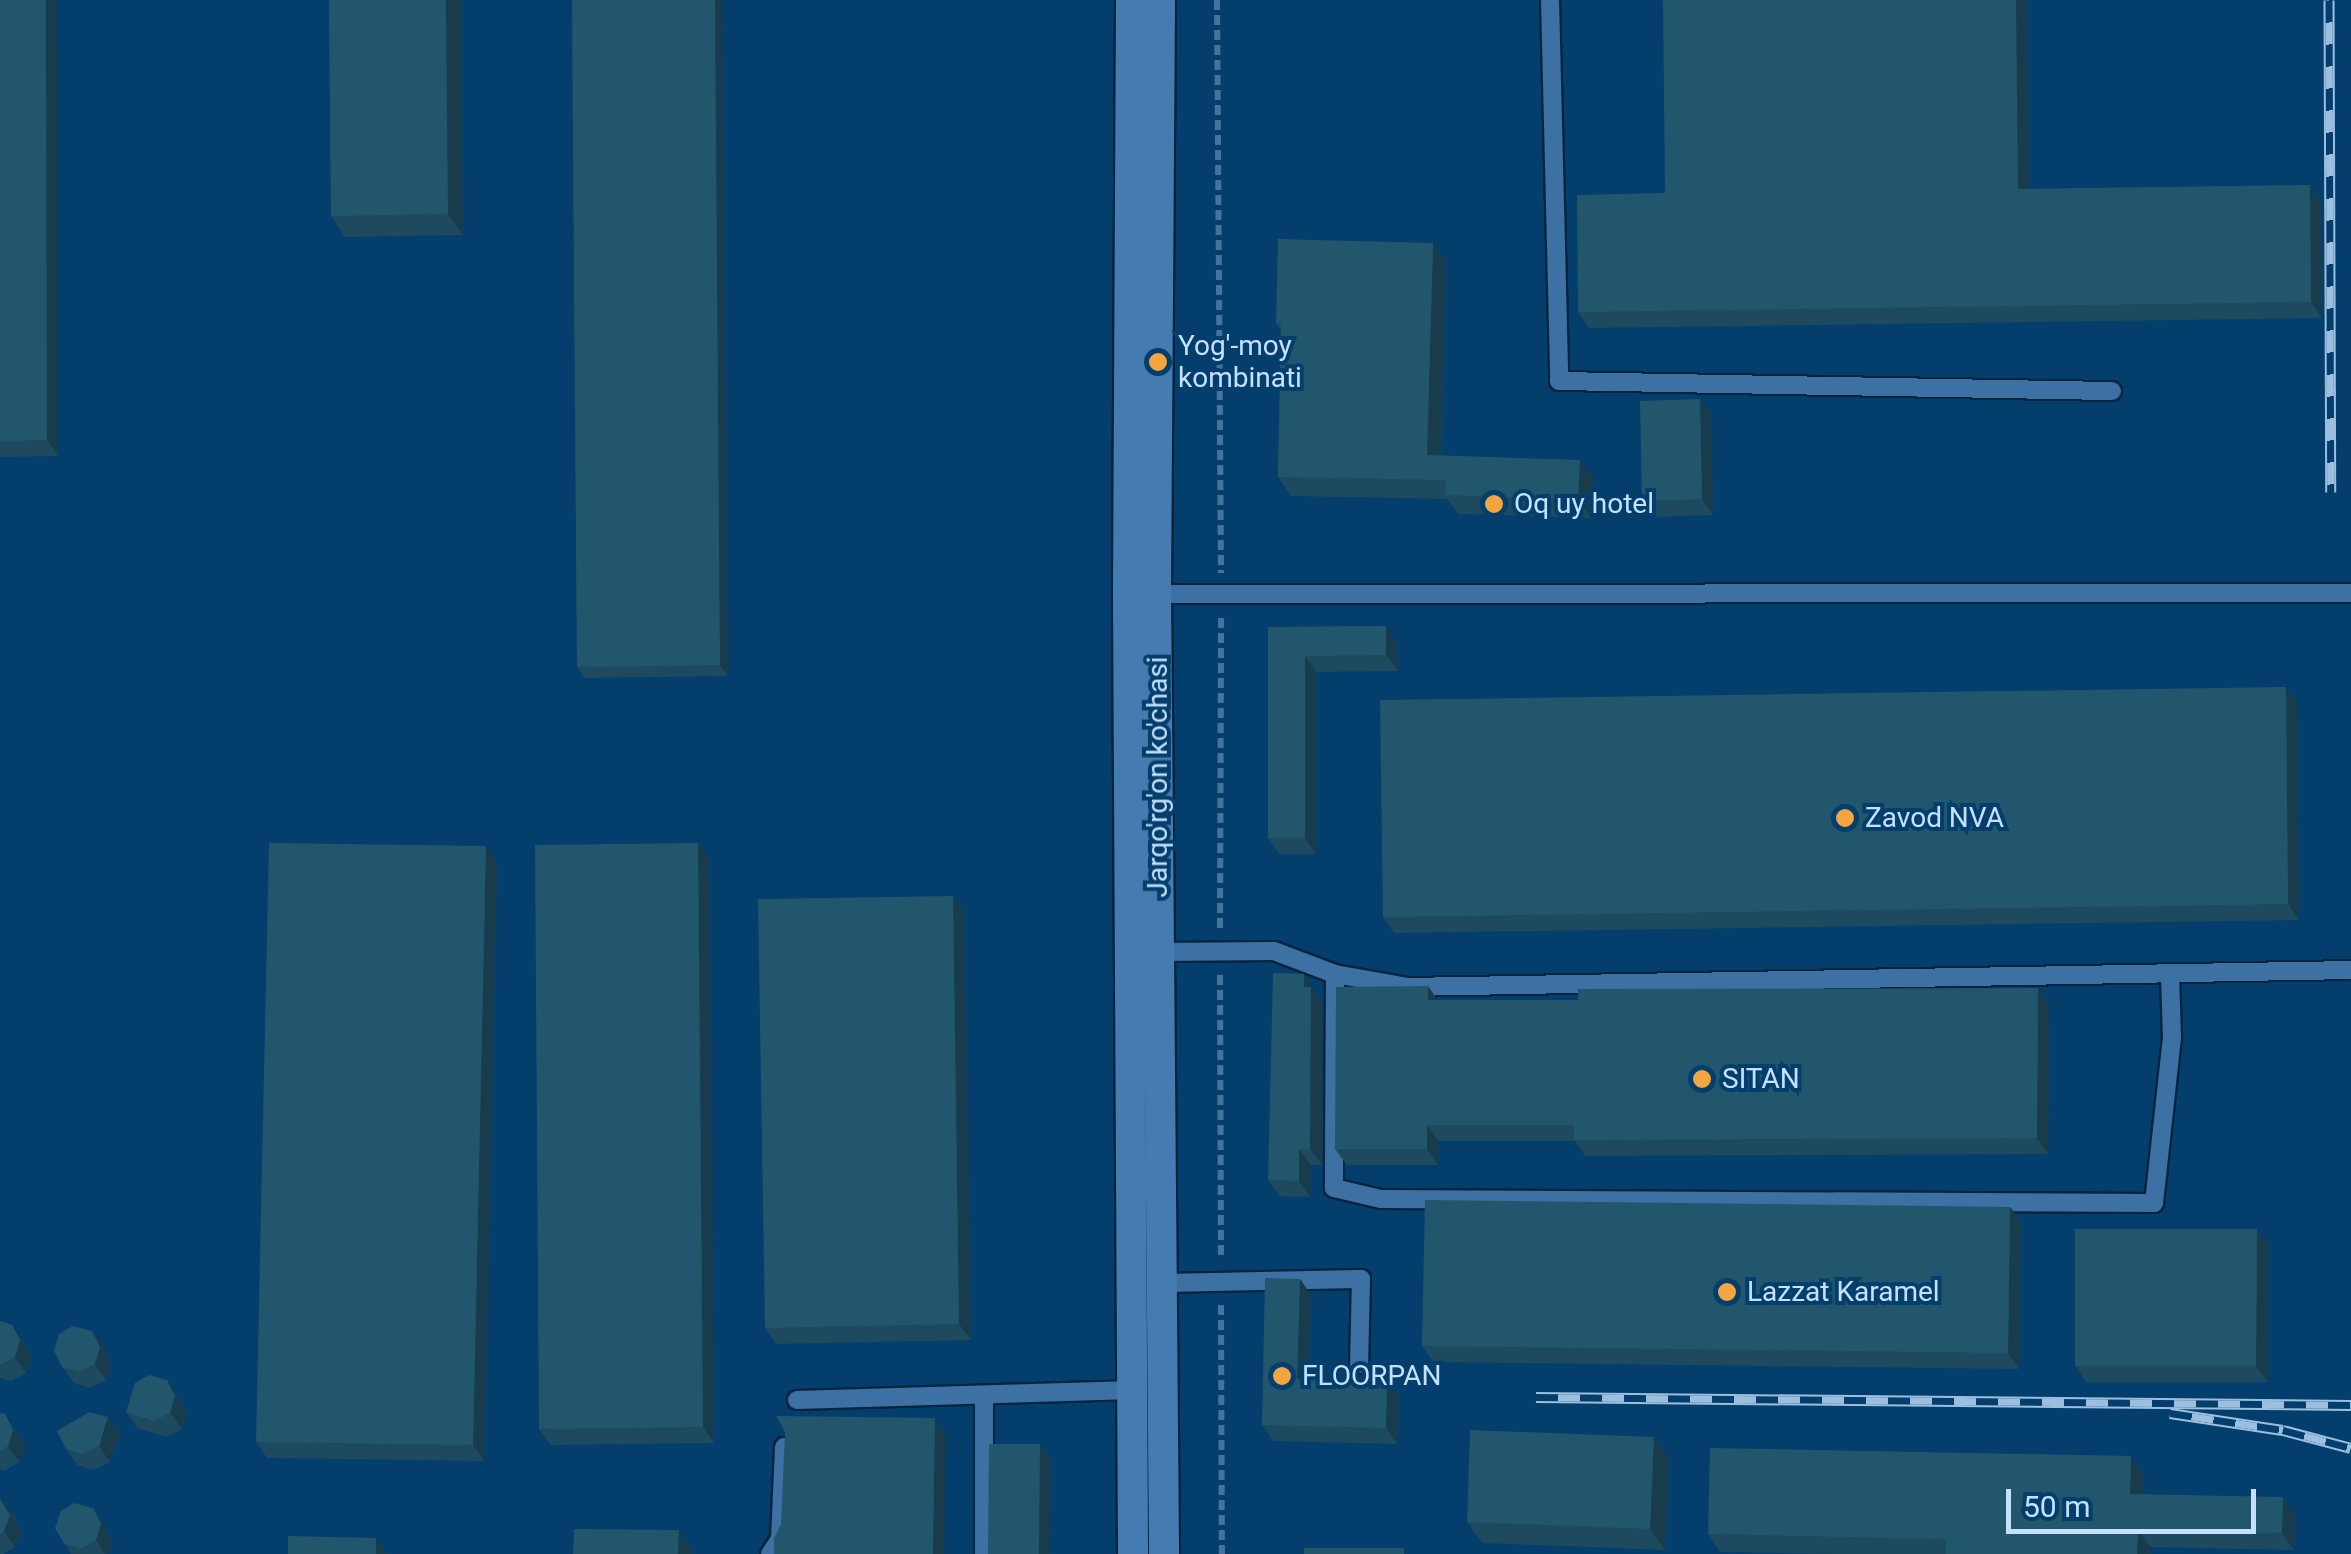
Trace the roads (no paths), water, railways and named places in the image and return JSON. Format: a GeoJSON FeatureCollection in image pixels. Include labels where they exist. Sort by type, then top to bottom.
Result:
{"type":"FeatureCollection","features":[{"type":"Feature","properties":{"kind":"main road","name":"Jarqo'rg'on ko'chasi"},"geometry":{"type":"LineString","coordinates":[[1131,0],[1142,594],[1160,952],[1164,1554]]}},
{"type":"Feature","properties":{"kind":"main road","name":"Jarqo'rg'on ko'chasi"},"geometry":{"type":"LineString","coordinates":[[1133,1554],[1142,594],[1160,0]]}},
{"type":"Feature","properties":{"kind":"lane"},"geometry":{"type":"LineString","coordinates":[[1550,0],[1559,382],[2112,392]]}},
{"type":"Feature","properties":{"kind":"lane"},"geometry":{"type":"LineString","coordinates":[[1142,594],[2351,593]]}},
{"type":"Feature","properties":{"kind":"lane"},"geometry":{"type":"LineString","coordinates":[[1160,952],[1274,951],[1336,974],[1407,987],[2351,970]]}},
{"type":"Feature","properties":{"kind":"lane"},"geometry":{"type":"LineString","coordinates":[[1336,974],[1334,1188],[1381,1199],[2154,1203],[2172,1038],[2170,974]]}},
{"type":"Feature","properties":{"kind":"lane"},"geometry":{"type":"LineString","coordinates":[[1162,1283],[1361,1279],[1359,1364]]}},
{"type":"Feature","properties":{"kind":"lane"},"geometry":{"type":"LineString","coordinates":[[797,1400],[1133,1390]]}},
{"type":"Feature","properties":{"kind":"lane"},"geometry":{"type":"LineString","coordinates":[[984,1395],[984,1554]]}},
{"type":"Feature","properties":{"kind":"lane"},"geometry":{"type":"LineString","coordinates":[[770,1554],[780,1539],[784,1447]]}},
{"type":"Feature","properties":{"kind":"railway"},"geometry":{"type":"LineString","coordinates":[[2329,0],[2331,492]]}},
{"type":"Feature","properties":{"kind":"railway"},"geometry":{"type":"LineString","coordinates":[[1536,1397],[2351,1405]]}},
{"type":"Feature","properties":{"kind":"railway"},"geometry":{"type":"LineString","coordinates":[[2170,1413],[2283,1430],[2351,1448]]}},
{"type":"Feature","properties":{"kind":"place","name":"Yog'-moy kombinati"},"geometry":{"type":"Point","coordinates":[1158,362]}},
{"type":"Feature","properties":{"kind":"place","name":"Oq uy hotel"},"geometry":{"type":"Point","coordinates":[1494,504]}},
{"type":"Feature","properties":{"kind":"place","name":"Zavod NVA"},"geometry":{"type":"Point","coordinates":[1845,818]}},
{"type":"Feature","properties":{"kind":"place","name":"SITAN"},"geometry":{"type":"Point","coordinates":[1702,1079]}},
{"type":"Feature","properties":{"kind":"place","name":"Lazzat Karamel"},"geometry":{"type":"Point","coordinates":[1727,1292]}},
{"type":"Feature","properties":{"kind":"place","name":"FLOORPAN"},"geometry":{"type":"Point","coordinates":[1282,1376]}}]}
